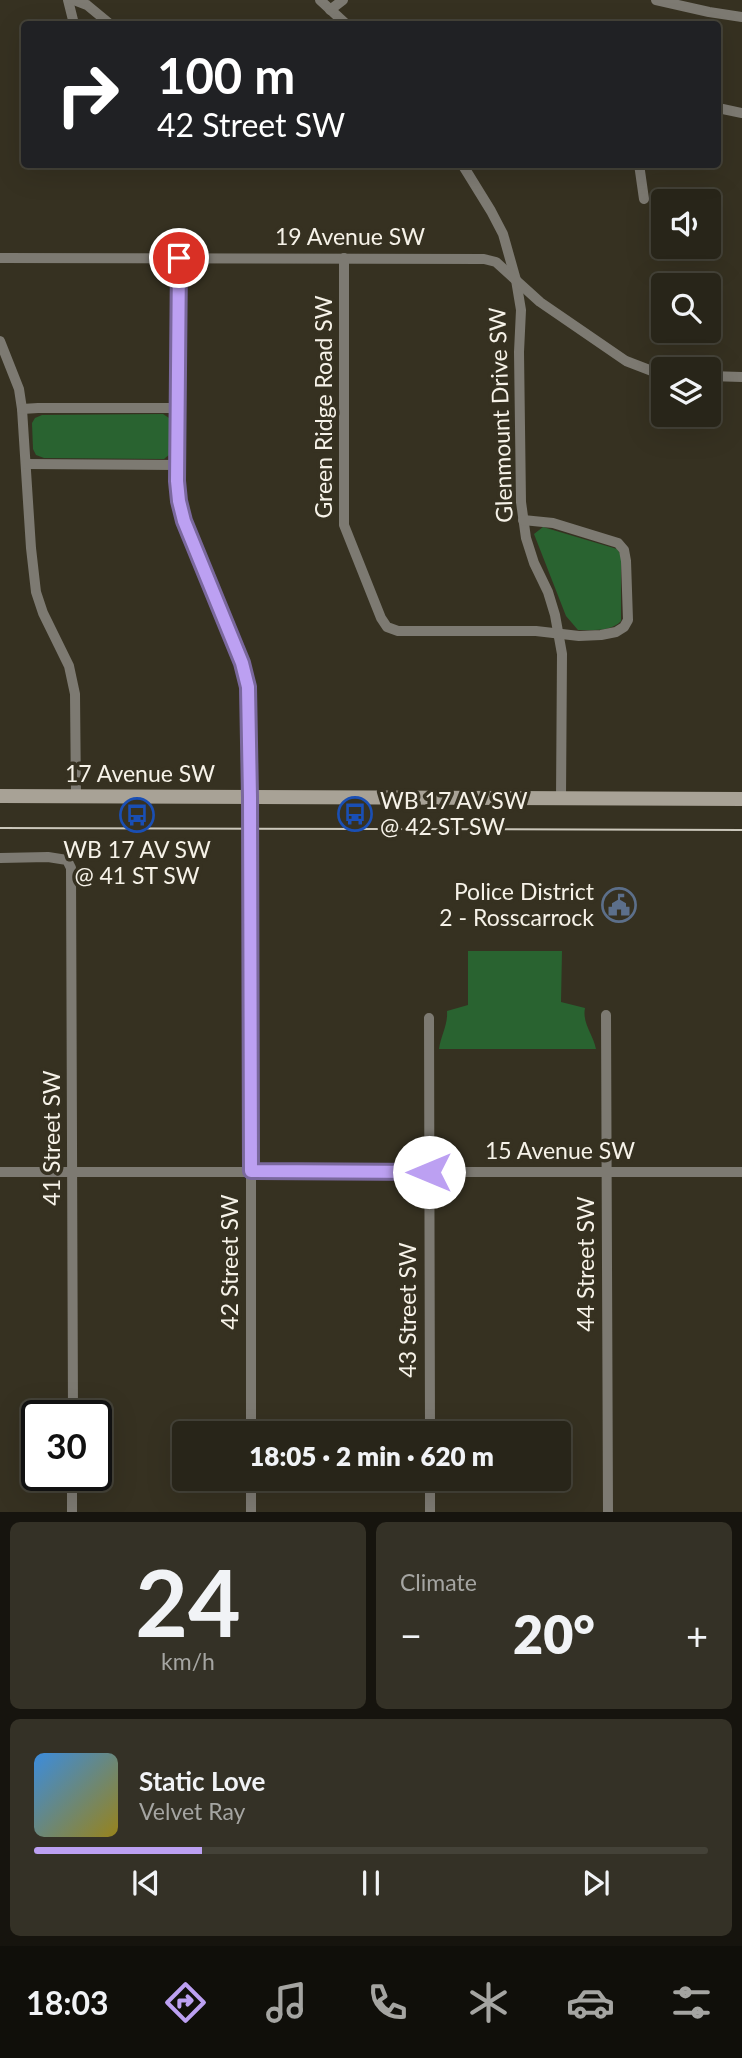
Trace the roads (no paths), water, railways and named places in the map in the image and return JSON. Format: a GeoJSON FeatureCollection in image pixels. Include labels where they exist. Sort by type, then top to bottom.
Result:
{"type":"FeatureCollection","features":[{"type":"Feature","properties":{"kind":"main road","name":"17 Avenue SW"},"geometry":{"type":"LineString","coordinates":[[0,796],[742,799]]}},
{"type":"Feature","properties":{"kind":"street"},"geometry":{"type":"LineString","coordinates":[[68,0],[73,21]]}},
{"type":"Feature","properties":{"kind":"street"},"geometry":{"type":"LineString","coordinates":[[74,0],[86,5],[106,21]]}},
{"type":"Feature","properties":{"kind":"street"},"geometry":{"type":"LineString","coordinates":[[320,0],[343,21]]}},
{"type":"Feature","properties":{"kind":"street"},"geometry":{"type":"LineString","coordinates":[[330,9],[343,0]]}},
{"type":"Feature","properties":{"kind":"street"},"geometry":{"type":"LineString","coordinates":[[656,0],[742,18]]}},
{"type":"Feature","properties":{"kind":"street"},"geometry":{"type":"LineString","coordinates":[[721,109],[742,113]]}},
{"type":"Feature","properties":{"kind":"street","name":"Glenmount Drive SW"},"geometry":{"type":"LineString","coordinates":[[464,168],[503,234],[521,310],[521,502],[530,551],[548,592],[562,654],[561,798]]}},
{"type":"Feature","properties":{"kind":"street"},"geometry":{"type":"LineString","coordinates":[[640,168],[644,200]]}},
{"type":"Feature","properties":{"kind":"street","name":"19 Avenue SW"},"geometry":{"type":"LineString","coordinates":[[0,257],[484,259],[496,262],[540,302],[626,361],[651,371]]}},
{"type":"Feature","properties":{"kind":"street","name":"42 Street SW"},"geometry":{"type":"LineString","coordinates":[[179,258],[179,501],[184,521],[242,663],[248,687],[251,824],[251,1421]]}},
{"type":"Feature","properties":{"kind":"street","name":"Green Ridge Road SW"},"geometry":{"type":"LineString","coordinates":[[344,258],[344,525],[387,628],[398,631],[536,631],[579,636],[601,635],[624,627],[628,620],[626,561],[624,551],[618,543],[554,523],[523,520]]}},
{"type":"Feature","properties":{"kind":"street"},"geometry":{"type":"LineString","coordinates":[[0,341],[19,389],[22,409],[36,592],[43,613],[69,666],[75,694],[76,796]]}},
{"type":"Feature","properties":{"kind":"street"},"geometry":{"type":"LineString","coordinates":[[721,376],[742,377]]}},
{"type":"Feature","properties":{"kind":"street"},"geometry":{"type":"LineString","coordinates":[[22,409],[177,408]]}},
{"type":"Feature","properties":{"kind":"street"},"geometry":{"type":"LineString","coordinates":[[26,464],[177,465]]}},
{"type":"Feature","properties":{"kind":"street","name":"41 Street SW"},"geometry":{"type":"LineString","coordinates":[[0,858],[48,857],[67,860],[71,868],[72,1400]]}},
{"type":"Feature","properties":{"kind":"street","name":"44 Street SW"},"geometry":{"type":"LineString","coordinates":[[606,1015],[608,1512]]}},
{"type":"Feature","properties":{"kind":"street","name":"43 Street SW"},"geometry":{"type":"LineString","coordinates":[[429,1018],[430,1421]]}},
{"type":"Feature","properties":{"kind":"street","name":"15 Avenue SW"},"geometry":{"type":"LineString","coordinates":[[0,1172],[742,1172]]}},
{"type":"Feature","properties":{"kind":"street"},"geometry":{"type":"LineString","coordinates":[[72,1491],[72,1512]]}},
{"type":"Feature","properties":{"kind":"street"},"geometry":{"type":"LineString","coordinates":[[251,1491],[251,1512]]}},
{"type":"Feature","properties":{"kind":"street"},"geometry":{"type":"LineString","coordinates":[[430,1491],[430,1512]]}},
{"type":"Feature","properties":{"kind":"tram line"},"geometry":{"type":"LineString","coordinates":[[0,828],[742,830]]}},
{"type":"Feature","properties":{"kind":"place","name":"WB 17 AV SW @ 42 ST SW"},"geometry":{"type":"Point","coordinates":[355,814]}},
{"type":"Feature","properties":{"kind":"place","name":"WB 17 AV SW @ 41 ST SW"},"geometry":{"type":"Point","coordinates":[137,815]}},
{"type":"Feature","properties":{"kind":"place","name":"Police District 2 - Rosscarrock"},"geometry":{"type":"Point","coordinates":[619,905]}}]}
